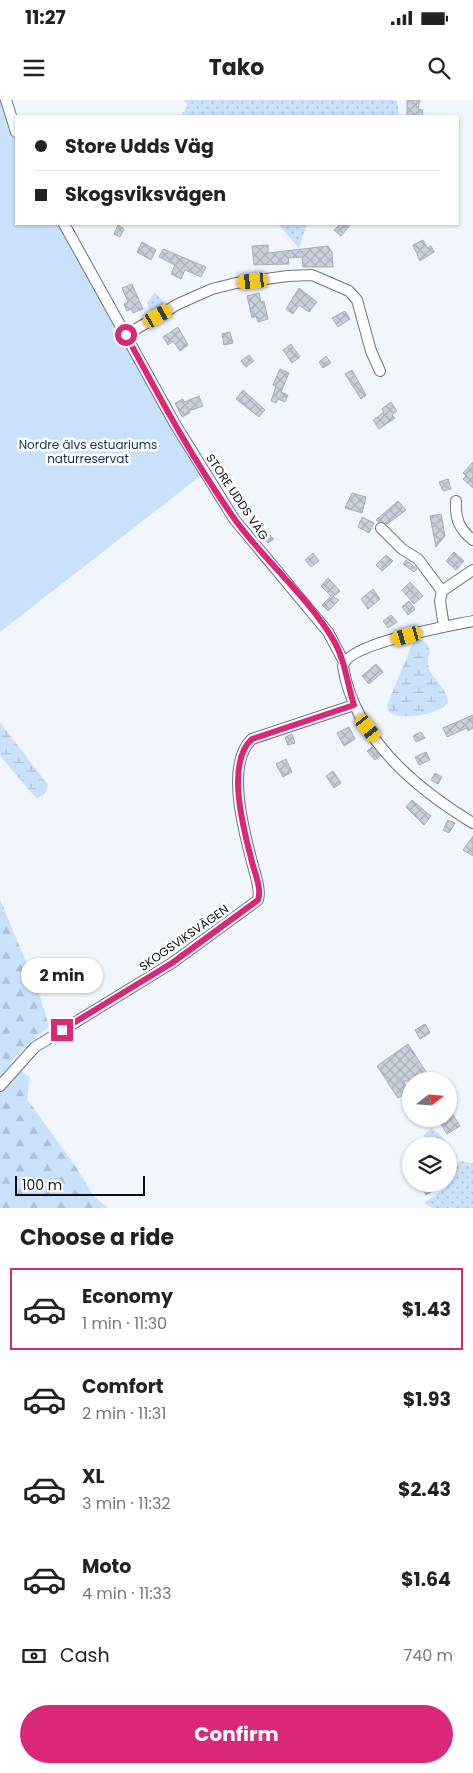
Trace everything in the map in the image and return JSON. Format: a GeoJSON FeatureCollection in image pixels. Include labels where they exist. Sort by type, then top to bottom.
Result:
{"type":"FeatureCollection","features":[{"type":"Feature","properties":{"kind":"street"},"geometry":{"type":"LineString","coordinates":[[6,100],[15,129]]}},
{"type":"Feature","properties":{"kind":"street","name":"STORE UDDS VÄG"},"geometry":{"type":"LineString","coordinates":[[65,225],[175,424],[234,519],[323,625],[344,662],[345,676],[354,705],[368,728],[400,769],[417,786],[473,824]]}},
{"type":"Feature","properties":{"kind":"street"},"geometry":{"type":"LineString","coordinates":[[126,335],[178,304],[223,285],[288,276],[312,275],[349,291],[357,300],[371,350],[380,371]]}},
{"type":"Feature","properties":{"kind":"street"},"geometry":{"type":"LineString","coordinates":[[456,501],[457,522],[462,530],[473,540]]}},
{"type":"Feature","properties":{"kind":"street"},"geometry":{"type":"LineString","coordinates":[[381,528],[402,549],[418,559],[442,590]]}},
{"type":"Feature","properties":{"kind":"street"},"geometry":{"type":"LineString","coordinates":[[444,627],[440,601],[442,590],[473,570]]}},
{"type":"Feature","properties":{"kind":"street"},"geometry":{"type":"LineString","coordinates":[[344,662],[351,656],[369,647],[473,621]]}},
{"type":"Feature","properties":{"kind":"street","name":"SKOGSVIKSVÄGEN"},"geometry":{"type":"LineString","coordinates":[[0,1086],[35,1047],[172,963],[258,900],[259,890],[245,836],[238,783],[242,753],[252,739],[354,705]]}},
{"type":"Feature","properties":{"kind":"green space","name":"Nordre älvs estuariums naturreservat"},"geometry":{"type":"Polygon","coordinates":[[[0,100],[10,100],[17,115],[15,115],[15,225],[62,225],[141,374],[148,380],[203,474],[0,632],[0,100]]]}},
{"type":"Feature","properties":{"kind":"green space"},"geometry":{"type":"Polygon","coordinates":[[[183,100],[397,100],[399,115],[182,115],[188,105],[183,100]]]}},
{"type":"Feature","properties":{"kind":"green space"},"geometry":{"type":"Polygon","coordinates":[[[279,225],[307,225],[299,248],[279,225]]]}},
{"type":"Feature","properties":{"kind":"green space"},"geometry":{"type":"Polygon","coordinates":[[[155,292],[163,302],[164,310],[136,327],[127,329],[125,323],[135,325],[152,316],[147,303],[155,292]]]}},
{"type":"Feature","properties":{"kind":"green space"},"geometry":{"type":"Polygon","coordinates":[[[414,640],[423,641],[428,646],[430,652],[428,666],[447,695],[448,702],[444,707],[429,713],[411,716],[395,715],[389,712],[387,705],[414,640]]]}},
{"type":"Feature","properties":{"kind":"green space"},"geometry":{"type":"Polygon","coordinates":[[[0,722],[48,785],[43,795],[36,798],[0,756],[0,722]]]}},
{"type":"Feature","properties":{"kind":"green space"},"geometry":{"type":"Polygon","coordinates":[[[0,899],[40,996],[49,1027],[9,1063],[30,1077],[27,1099],[76,1167],[93,1195],[108,1208],[0,1208],[0,899]]]}},
{"type":"Feature","properties":{"kind":"green space"},"geometry":{"type":"Polygon","coordinates":[[[431,1128],[442,1137],[424,1137],[431,1128]]]}},
{"type":"Feature","properties":{"kind":"green space"},"geometry":{"type":"Polygon","coordinates":[[[457,1162],[473,1163],[473,1208],[433,1208],[424,1203],[440,1192],[457,1192],[457,1162]]]}},
{"type":"Feature","properties":{"kind":"building"},"geometry":{"type":"Polygon","coordinates":[[[407,100],[420,100],[418,109],[423,110],[422,115],[407,115],[407,100]]]}},
{"type":"Feature","properties":{"kind":"building"},"geometry":{"type":"Polygon","coordinates":[[[118,225],[124,229],[120,237],[114,234],[118,225]]]}},
{"type":"Feature","properties":{"kind":"building"},"geometry":{"type":"Polygon","coordinates":[[[339,225],[350,225],[341,236],[334,230],[339,225]]]}},
{"type":"Feature","properties":{"kind":"building"},"geometry":{"type":"Polygon","coordinates":[[[423,240],[427,248],[431,246],[434,252],[420,261],[413,245],[423,240]]]}},
{"type":"Feature","properties":{"kind":"building"},"geometry":{"type":"Polygon","coordinates":[[[142,242],[156,250],[151,260],[137,252],[142,242]]]}},
{"type":"Feature","properties":{"kind":"building"},"geometry":{"type":"Polygon","coordinates":[[[268,245],[268,253],[328,246],[332,252],[333,267],[303,267],[302,257],[288,258],[289,264],[254,265],[252,246],[268,245]]]}},
{"type":"Feature","properties":{"kind":"building"},"geometry":{"type":"Polygon","coordinates":[[[163,249],[206,267],[201,277],[185,270],[181,279],[171,274],[175,265],[159,257],[163,249]]]}},
{"type":"Feature","properties":{"kind":"building"},"geometry":{"type":"Polygon","coordinates":[[[132,284],[143,309],[133,313],[131,309],[127,311],[124,304],[128,302],[122,288],[132,284]]]}},
{"type":"Feature","properties":{"kind":"building"},"geometry":{"type":"Polygon","coordinates":[[[299,288],[317,302],[309,312],[299,305],[293,314],[286,309],[299,288]]]}},
{"type":"Feature","properties":{"kind":"building"},"geometry":{"type":"Polygon","coordinates":[[[259,293],[261,302],[264,301],[268,319],[258,322],[256,316],[252,318],[247,296],[259,293]]]}},
{"type":"Feature","properties":{"kind":"building"},"geometry":{"type":"Polygon","coordinates":[[[345,311],[350,319],[338,327],[332,318],[345,311]]]}},
{"type":"Feature","properties":{"kind":"building"},"geometry":{"type":"Polygon","coordinates":[[[178,327],[188,345],[180,351],[173,341],[168,345],[163,337],[178,327]]]}},
{"type":"Feature","properties":{"kind":"building"},"geometry":{"type":"Polygon","coordinates":[[[230,332],[233,343],[224,345],[222,334],[230,332]]]}},
{"type":"Feature","properties":{"kind":"building"},"geometry":{"type":"Polygon","coordinates":[[[291,344],[300,357],[292,363],[283,350],[291,344]]]}},
{"type":"Feature","properties":{"kind":"building"},"geometry":{"type":"Polygon","coordinates":[[[249,355],[254,361],[246,367],[241,361],[249,355]]]}},
{"type":"Feature","properties":{"kind":"building"},"geometry":{"type":"Polygon","coordinates":[[[326,356],[331,363],[323,368],[319,362],[326,356]]]}},
{"type":"Feature","properties":{"kind":"building"},"geometry":{"type":"Polygon","coordinates":[[[280,369],[289,373],[281,392],[288,395],[285,402],[278,399],[276,403],[271,401],[276,386],[273,385],[280,369]]]}},
{"type":"Feature","properties":{"kind":"building"},"geometry":{"type":"Polygon","coordinates":[[[352,370],[366,395],[361,399],[345,374],[352,370]]]}},
{"type":"Feature","properties":{"kind":"building"},"geometry":{"type":"Polygon","coordinates":[[[243,390],[265,410],[259,417],[236,399],[243,390]]]}},
{"type":"Feature","properties":{"kind":"building"},"geometry":{"type":"Polygon","coordinates":[[[199,396],[203,406],[189,411],[190,413],[182,417],[175,403],[183,399],[184,402],[199,396]]]}},
{"type":"Feature","properties":{"kind":"building"},"geometry":{"type":"Polygon","coordinates":[[[391,402],[397,411],[392,415],[395,418],[379,429],[373,420],[384,412],[382,409],[391,402]]]}},
{"type":"Feature","properties":{"kind":"building"},"geometry":{"type":"Polygon","coordinates":[[[473,462],[473,488],[463,479],[466,476],[463,473],[473,462]]]}},
{"type":"Feature","properties":{"kind":"building"},"geometry":{"type":"Polygon","coordinates":[[[448,479],[451,489],[443,491],[439,482],[448,479]]]}},
{"type":"Feature","properties":{"kind":"building"},"geometry":{"type":"Polygon","coordinates":[[[352,493],[366,497],[362,513],[345,508],[352,493]]]}},
{"type":"Feature","properties":{"kind":"building"},"geometry":{"type":"Polygon","coordinates":[[[398,501],[406,510],[387,524],[376,520],[398,501]]]}},
{"type":"Feature","properties":{"kind":"building"},"geometry":{"type":"Polygon","coordinates":[[[441,514],[445,536],[436,547],[430,516],[441,514]]]}},
{"type":"Feature","properties":{"kind":"building"},"geometry":{"type":"Polygon","coordinates":[[[362,517],[374,523],[369,533],[358,527],[362,517]]]}},
{"type":"Feature","properties":{"kind":"building"},"geometry":{"type":"Polygon","coordinates":[[[266,531],[274,539],[268,543],[261,535],[266,531]]]}},
{"type":"Feature","properties":{"kind":"building"},"geometry":{"type":"Polygon","coordinates":[[[454,552],[464,561],[456,570],[446,561],[454,552]]]}},
{"type":"Feature","properties":{"kind":"building"},"geometry":{"type":"Polygon","coordinates":[[[313,553],[319,561],[311,567],[305,560],[313,553]]]}},
{"type":"Feature","properties":{"kind":"building"},"geometry":{"type":"Polygon","coordinates":[[[386,555],[393,561],[382,571],[376,565],[386,555]]]}},
{"type":"Feature","properties":{"kind":"building"},"geometry":{"type":"Polygon","coordinates":[[[406,560],[417,569],[414,572],[403,564],[406,560]]]}},
{"type":"Feature","properties":{"kind":"building"},"geometry":{"type":"Polygon","coordinates":[[[328,578],[340,591],[333,597],[339,600],[328,611],[322,605],[331,596],[321,586],[328,578]]]}},
{"type":"Feature","properties":{"kind":"building"},"geometry":{"type":"Polygon","coordinates":[[[410,582],[423,596],[414,604],[402,590],[410,582]]]}},
{"type":"Feature","properties":{"kind":"building"},"geometry":{"type":"Polygon","coordinates":[[[373,589],[380,599],[368,609],[361,599],[373,589]]]}},
{"type":"Feature","properties":{"kind":"building"},"geometry":{"type":"Polygon","coordinates":[[[409,601],[415,609],[408,615],[402,607],[409,601]]]}},
{"type":"Feature","properties":{"kind":"building"},"geometry":{"type":"Polygon","coordinates":[[[391,615],[397,622],[388,628],[383,621],[391,615]]]}},
{"type":"Feature","properties":{"kind":"building"},"geometry":{"type":"Polygon","coordinates":[[[376,664],[383,672],[369,684],[362,676],[376,664]]]}},
{"type":"Feature","properties":{"kind":"building"},"geometry":{"type":"Polygon","coordinates":[[[473,715],[473,728],[468,731],[467,728],[447,737],[443,728],[473,715]]]}},
{"type":"Feature","properties":{"kind":"building"},"geometry":{"type":"Polygon","coordinates":[[[349,727],[355,739],[344,746],[337,733],[349,727]]]}},
{"type":"Feature","properties":{"kind":"building"},"geometry":{"type":"Polygon","coordinates":[[[421,732],[425,738],[416,742],[413,736],[421,732]]]}},
{"type":"Feature","properties":{"kind":"building"},"geometry":{"type":"Polygon","coordinates":[[[292,734],[295,743],[288,745],[285,737],[292,734]]]}},
{"type":"Feature","properties":{"kind":"building"},"geometry":{"type":"Polygon","coordinates":[[[372,747],[380,756],[375,760],[367,751],[372,747]]]}},
{"type":"Feature","properties":{"kind":"building"},"geometry":{"type":"Polygon","coordinates":[[[426,752],[430,760],[419,765],[415,757],[426,752]]]}},
{"type":"Feature","properties":{"kind":"building"},"geometry":{"type":"Polygon","coordinates":[[[286,759],[292,772],[283,777],[276,764],[286,759]]]}},
{"type":"Feature","properties":{"kind":"building"},"geometry":{"type":"Polygon","coordinates":[[[333,771],[341,783],[334,788],[326,776],[333,771]]]}},
{"type":"Feature","properties":{"kind":"building"},"geometry":{"type":"Polygon","coordinates":[[[435,773],[442,777],[438,784],[431,780],[435,773]]]}},
{"type":"Feature","properties":{"kind":"building"},"geometry":{"type":"Polygon","coordinates":[[[412,800],[431,816],[424,825],[406,807],[412,800]]]}},
{"type":"Feature","properties":{"kind":"building"},"geometry":{"type":"Polygon","coordinates":[[[448,820],[455,823],[449,833],[443,830],[448,820]]]}},
{"type":"Feature","properties":{"kind":"building"},"geometry":{"type":"Polygon","coordinates":[[[473,836],[473,856],[463,850],[473,836]]]}},
{"type":"Feature","properties":{"kind":"building"},"geometry":{"type":"Polygon","coordinates":[[[425,1024],[430,1033],[420,1039],[415,1030],[425,1024]]]}},
{"type":"Feature","properties":{"kind":"building"},"geometry":{"type":"Polygon","coordinates":[[[408,1044],[426,1072],[402,1072],[402,1095],[398,1098],[377,1066],[408,1044]]]}},
{"type":"Feature","properties":{"kind":"building"},"geometry":{"type":"Polygon","coordinates":[[[443,1128],[457,1128],[447,1134],[443,1128]]]}},
{"type":"Feature","properties":{"kind":"route"},"geometry":{"type":"LineString","coordinates":[[62,1030],[172,963],[258,900],[259,890],[245,836],[238,783],[239,764],[242,753],[252,739],[354,705],[345,676],[344,662],[328,632],[234,519],[175,424],[126,335]]}}]}
